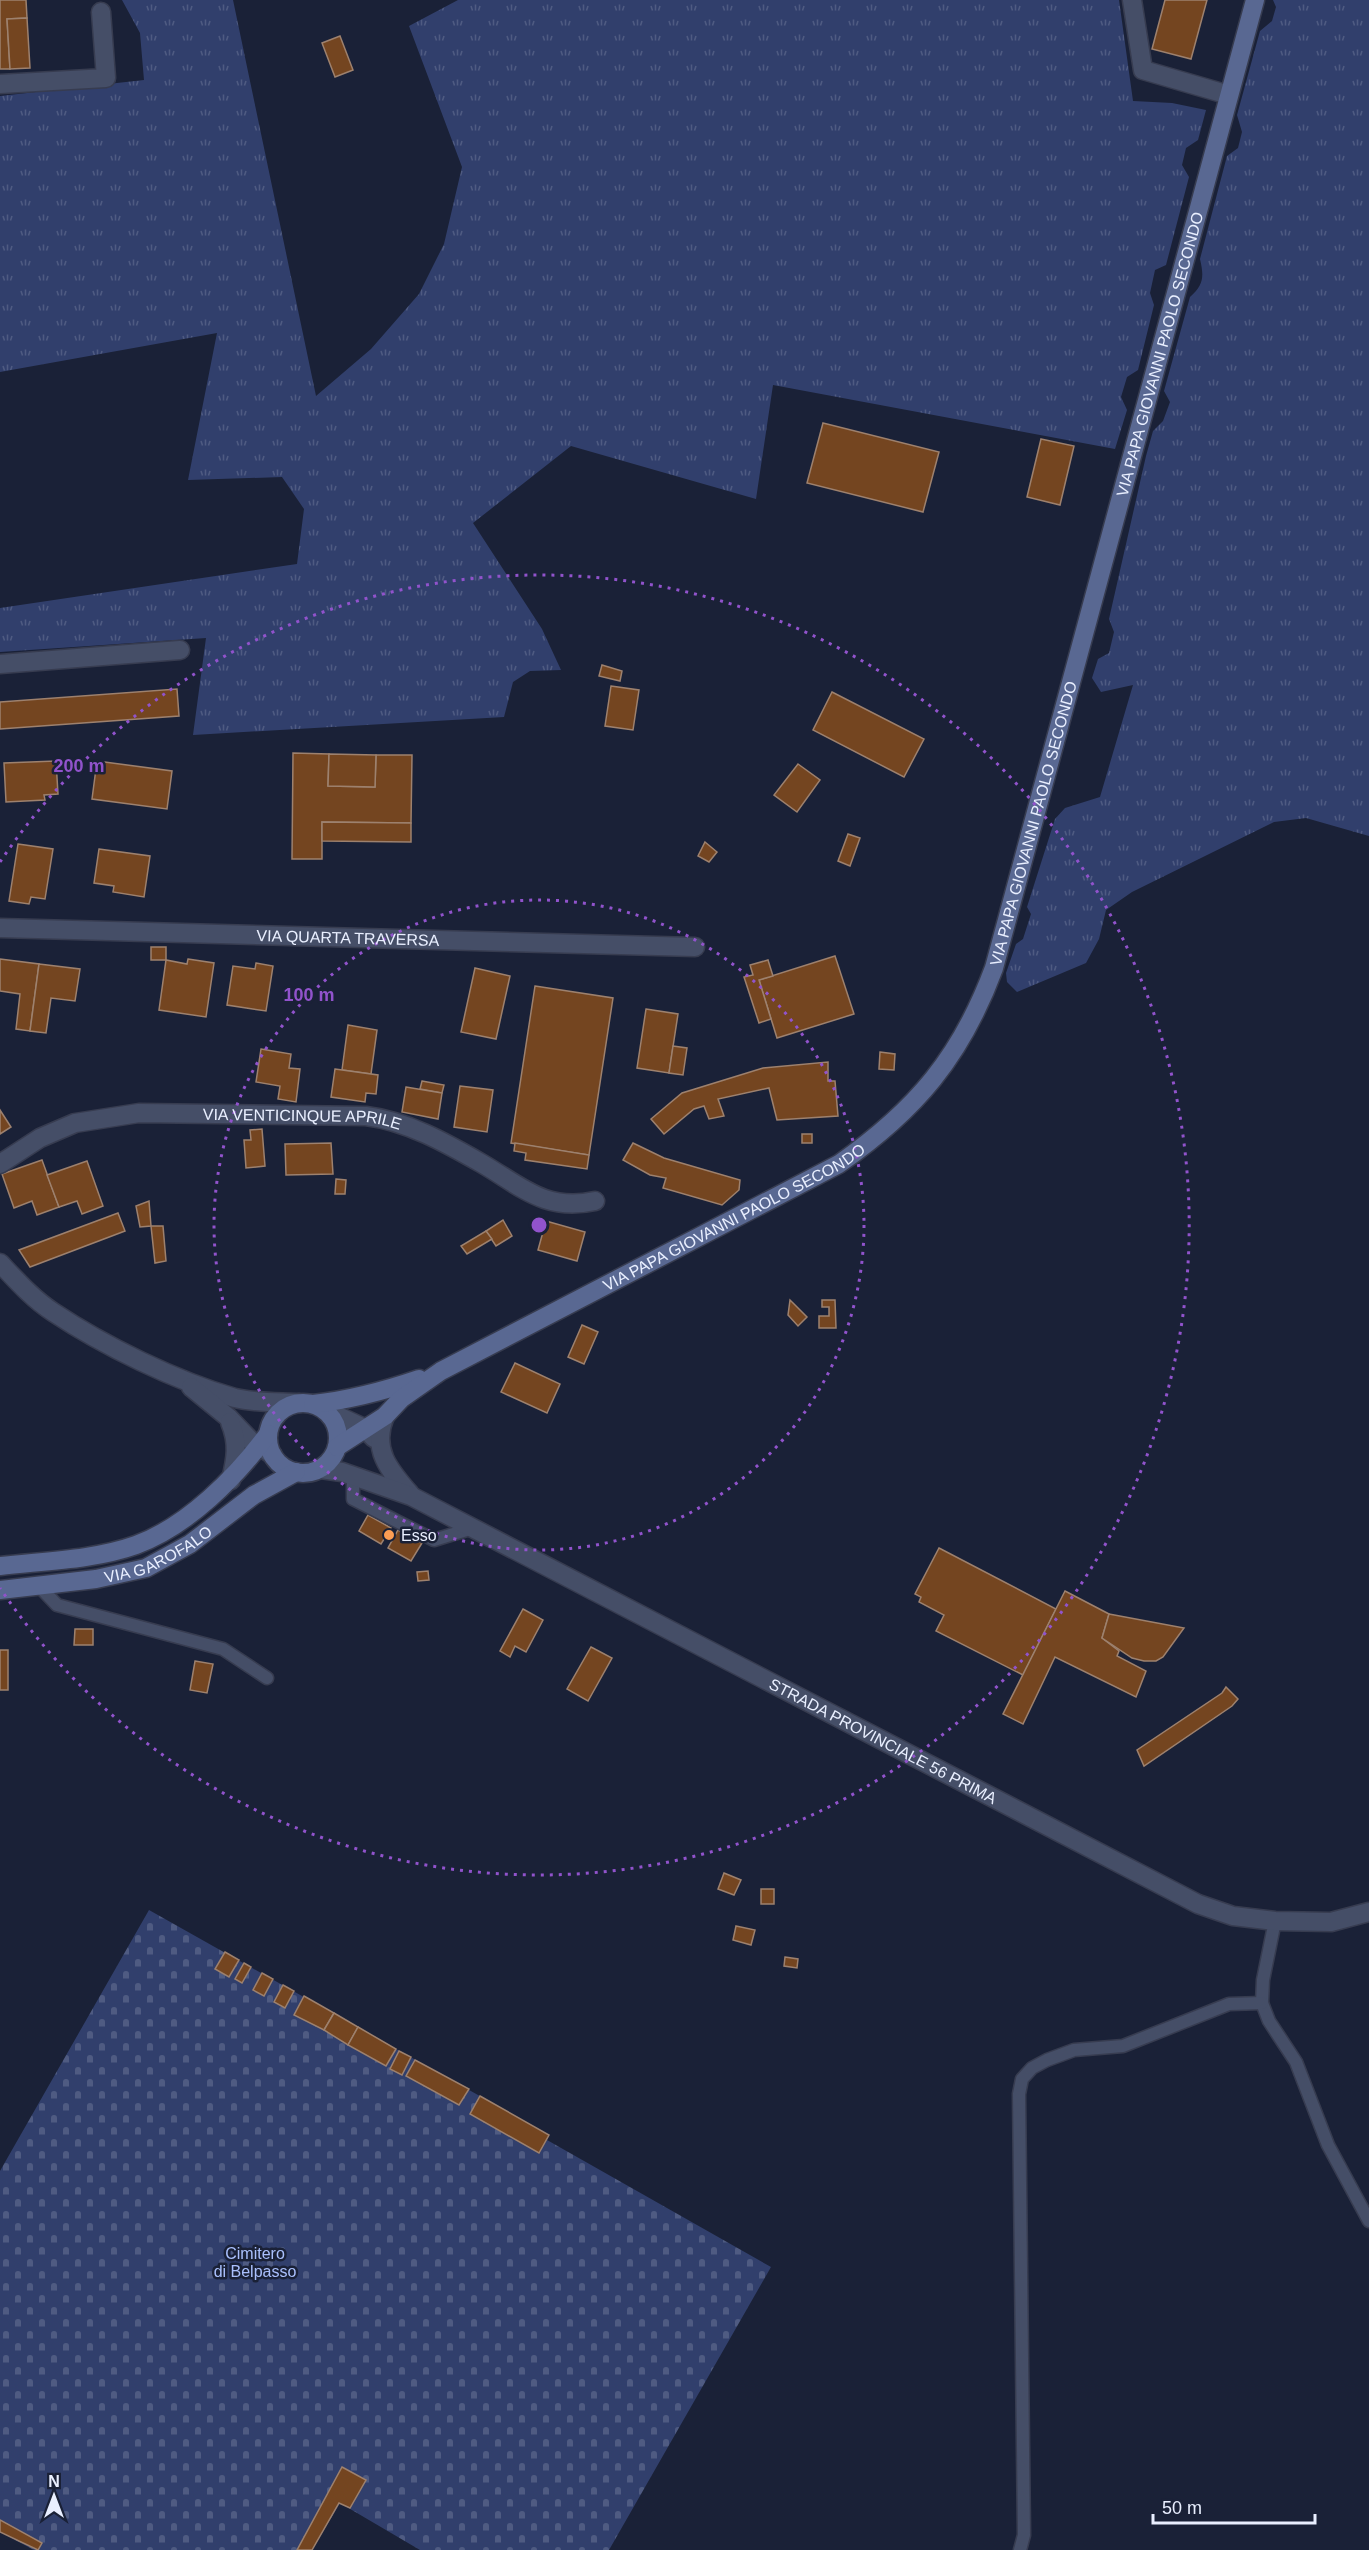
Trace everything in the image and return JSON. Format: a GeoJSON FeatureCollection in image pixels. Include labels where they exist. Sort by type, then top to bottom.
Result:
{"type":"FeatureCollection","features":[{"type":"Feature","properties":{"kind":"main road","name":"VIA PAPA GIOVANNI PAOLO SECONDO"},"geometry":{"type":"LineString","coordinates":[[441,1371],[839,1164],[878,1137],[912,1104],[939,1073],[961,1040],[980,1005],[994,968],[1255,0]]}},
{"type":"Feature","properties":{"kind":"main road"},"geometry":{"type":"LineString","coordinates":[[312,1406],[334,1421],[339,1434],[337,1448],[331,1460],[321,1469],[309,1473],[296,1472],[283,1467],[267,1446],[271,1423],[278,1413],[288,1406],[312,1406],[384,1391],[441,1371]]}},
{"type":"Feature","properties":{"kind":"main road"},"geometry":{"type":"LineString","coordinates":[[337,1448],[385,1416],[401,1399],[441,1371]]}},
{"type":"Feature","properties":{"kind":"main road","name":"VIA GAROFALO"},"geometry":{"type":"LineString","coordinates":[[0,1566],[93,1555],[137,1545],[172,1527],[231,1480],[267,1446]]}},
{"type":"Feature","properties":{"kind":"main road","name":"VIA GAROFALO"},"geometry":{"type":"LineString","coordinates":[[0,1590],[123,1574],[146,1568],[190,1545],[254,1495],[296,1472]]}},
{"type":"Feature","properties":{"kind":"street"},"geometry":{"type":"LineString","coordinates":[[1132,0],[1143,70],[1229,95]]}},
{"type":"Feature","properties":{"kind":"street"},"geometry":{"type":"LineString","coordinates":[[0,84],[106,78],[100,12]]}},
{"type":"Feature","properties":{"kind":"street"},"geometry":{"type":"LineString","coordinates":[[0,664],[180,650]]}},
{"type":"Feature","properties":{"kind":"street","name":"VIA QUARTA TRAVERSA"},"geometry":{"type":"LineString","coordinates":[[0,928],[694,947]]}},
{"type":"Feature","properties":{"kind":"street","name":"VIA VENTICINQUE APRILE"},"geometry":{"type":"LineString","coordinates":[[0,1164],[40,1138],[75,1123],[139,1113],[366,1116],[383,1118],[417,1130],[482,1163],[545,1201],[578,1205],[595,1201]]}},
{"type":"Feature","properties":{"kind":"street"},"geometry":{"type":"LineString","coordinates":[[0,1263],[25,1290],[52,1312],[104,1342],[180,1378],[236,1398],[312,1406],[364,1428],[379,1444],[394,1477],[411,1496]]}},
{"type":"Feature","properties":{"kind":"street"},"geometry":{"type":"LineString","coordinates":[[180,1378],[267,1446]]}},
{"type":"Feature","properties":{"kind":"street"},"geometry":{"type":"LineString","coordinates":[[379,1444],[379,1430],[385,1416]]}},
{"type":"Feature","properties":{"kind":"street"},"geometry":{"type":"LineString","coordinates":[[229,1418],[236,1437],[237,1455],[231,1480]]}},
{"type":"Feature","properties":{"kind":"street","name":"STRADA PROVINCIALE 56 PRIMA"},"geometry":{"type":"LineString","coordinates":[[321,1469],[354,1476],[411,1496],[1197,1904],[1233,1916],[1275,1921],[1331,1922],[1369,1912]]}},
{"type":"Feature","properties":{"kind":"lane"},"geometry":{"type":"LineString","coordinates":[[354,1476],[354,1499],[434,1540],[473,1528]]}},
{"type":"Feature","properties":{"kind":"lane"},"geometry":{"type":"LineString","coordinates":[[39,1586],[57,1605],[224,1649],[267,1678]]}},
{"type":"Feature","properties":{"kind":"lane"},"geometry":{"type":"LineString","coordinates":[[1275,1921],[1263,1980],[1262,2003],[1269,2021],[1296,2062],[1328,2145],[1369,2221]]}},
{"type":"Feature","properties":{"kind":"lane"},"geometry":{"type":"LineString","coordinates":[[1020,2550],[1024,2535],[1019,2094],[1022,2079],[1032,2068],[1074,2050],[1123,2046],[1229,2004],[1262,2003]]}},
{"type":"Feature","properties":{"kind":"green space"},"geometry":{"type":"Polygon","coordinates":[[[122,0],[233,0],[316,396],[371,349],[419,294],[444,244],[462,167],[409,26],[458,0],[1119,0],[1133,101],[1172,103],[1206,110],[1198,140],[1186,148],[1182,165],[1189,177],[1166,265],[1155,270],[1150,293],[1154,305],[1138,370],[1127,377],[1121,397],[1127,410],[1115,449],[773,385],[756,499],[571,446],[473,523],[542,629],[561,670],[530,671],[513,682],[504,717],[193,735],[206,638],[0,652],[0,608],[297,564],[304,509],[282,477],[188,480],[217,333],[0,372],[0,96],[144,80],[140,33],[122,0]]]}},
{"type":"Feature","properties":{"kind":"green space"},"geometry":{"type":"Polygon","coordinates":[[[1273,0],[1369,0],[1369,836],[1306,818],[1274,822],[1132,892],[1106,910],[1099,939],[1086,963],[1017,992],[1007,982],[1006,973],[1016,944],[1023,939],[1031,914],[1027,907],[1055,819],[1065,808],[1100,797],[1133,685],[1101,692],[1092,678],[1098,659],[1109,653],[1114,632],[1109,619],[1146,456],[1153,431],[1163,421],[1170,402],[1164,391],[1190,297],[1202,280],[1200,259],[1227,156],[1238,148],[1242,132],[1237,115],[1260,31],[1272,21],[1276,7],[1273,0]]]}},
{"type":"Feature","properties":{"kind":"green space","name":"Cimitero di Belpasso"},"geometry":{"type":"Polygon","coordinates":[[[149,1910],[549,2135],[547,2140],[771,2267],[609,2550],[420,2550],[340,2503],[312,2550],[34,2550],[0,2532],[0,2171],[149,1910]]]}},
{"type":"Feature","properties":{"kind":"building"},"geometry":{"type":"Polygon","coordinates":[[[0,0],[26,0],[27,18],[7,19],[10,69],[0,69],[0,0]]]}},
{"type":"Feature","properties":{"kind":"building"},"geometry":{"type":"Polygon","coordinates":[[[1165,0],[1207,0],[1191,59],[1152,49],[1165,0]]]}},
{"type":"Feature","properties":{"kind":"building"},"geometry":{"type":"Polygon","coordinates":[[[27,18],[30,68],[10,69],[7,19],[27,18]]]}},
{"type":"Feature","properties":{"kind":"building"},"geometry":{"type":"Polygon","coordinates":[[[340,36],[353,70],[335,77],[322,43],[340,36]]]}},
{"type":"Feature","properties":{"kind":"building"},"geometry":{"type":"Polygon","coordinates":[[[823,423],[939,452],[923,512],[807,483],[823,423]]]}},
{"type":"Feature","properties":{"kind":"building"},"geometry":{"type":"Polygon","coordinates":[[[1041,439],[1074,446],[1060,505],[1027,497],[1041,439]]]}},
{"type":"Feature","properties":{"kind":"building"},"geometry":{"type":"Polygon","coordinates":[[[602,665],[622,671],[620,681],[599,676],[602,665]]]}},
{"type":"Feature","properties":{"kind":"building"},"geometry":{"type":"Polygon","coordinates":[[[611,686],[639,690],[633,730],[605,726],[611,686]]]}},
{"type":"Feature","properties":{"kind":"building"},"geometry":{"type":"Polygon","coordinates":[[[177,689],[179,716],[0,729],[0,702],[177,689]]]}},
{"type":"Feature","properties":{"kind":"building"},"geometry":{"type":"Polygon","coordinates":[[[832,692],[924,739],[904,777],[813,730],[832,692]]]}},
{"type":"Feature","properties":{"kind":"building"},"geometry":{"type":"Polygon","coordinates":[[[293,753],[329,754],[328,786],[375,787],[376,755],[412,755],[411,823],[322,822],[322,859],[292,859],[293,753]]]}},
{"type":"Feature","properties":{"kind":"building"},"geometry":{"type":"Polygon","coordinates":[[[329,754],[376,755],[375,787],[328,786],[329,754]]]}},
{"type":"Feature","properties":{"kind":"building"},"geometry":{"type":"Polygon","coordinates":[[[56,761],[58,794],[44,795],[45,800],[6,802],[4,763],[56,761]]]}},
{"type":"Feature","properties":{"kind":"building"},"geometry":{"type":"Polygon","coordinates":[[[97,761],[172,771],[167,809],[92,799],[97,761]]]}},
{"type":"Feature","properties":{"kind":"building"},"geometry":{"type":"Polygon","coordinates":[[[798,764],[820,780],[797,812],[774,795],[798,764]]]}},
{"type":"Feature","properties":{"kind":"building"},"geometry":{"type":"Polygon","coordinates":[[[322,822],[411,823],[411,842],[322,841],[322,822]]]}},
{"type":"Feature","properties":{"kind":"building"},"geometry":{"type":"Polygon","coordinates":[[[848,834],[860,838],[850,866],[838,861],[848,834]]]}},
{"type":"Feature","properties":{"kind":"building"},"geometry":{"type":"Polygon","coordinates":[[[705,842],[717,852],[709,862],[698,856],[705,842]]]}},
{"type":"Feature","properties":{"kind":"building"},"geometry":{"type":"Polygon","coordinates":[[[18,844],[53,849],[45,899],[31,897],[29,904],[9,901],[18,844]]]}},
{"type":"Feature","properties":{"kind":"building"},"geometry":{"type":"Polygon","coordinates":[[[99,849],[150,856],[144,897],[113,892],[114,886],[94,883],[99,849]]]}},
{"type":"Feature","properties":{"kind":"building"},"geometry":{"type":"Polygon","coordinates":[[[151,947],[166,947],[166,960],[151,960],[151,947]]]}},
{"type":"Feature","properties":{"kind":"building"},"geometry":{"type":"Polygon","coordinates":[[[835,956],[854,1014],[777,1038],[759,980],[835,956]]]}},
{"type":"Feature","properties":{"kind":"building"},"geometry":{"type":"Polygon","coordinates":[[[0,959],[39,964],[30,1031],[16,1029],[20,994],[0,991],[0,959]]]}},
{"type":"Feature","properties":{"kind":"building"},"geometry":{"type":"Polygon","coordinates":[[[188,959],[214,963],[206,1017],[159,1010],[166,960],[187,964],[188,959]]]}},
{"type":"Feature","properties":{"kind":"building"},"geometry":{"type":"Polygon","coordinates":[[[768,960],[773,976],[759,980],[771,1019],[759,1023],[744,977],[753,975],[750,965],[768,960]]]}},
{"type":"Feature","properties":{"kind":"building"},"geometry":{"type":"Polygon","coordinates":[[[256,963],[273,966],[266,1011],[227,1005],[233,966],[255,969],[256,963]]]}},
{"type":"Feature","properties":{"kind":"building"},"geometry":{"type":"Polygon","coordinates":[[[39,964],[80,969],[75,1001],[51,998],[46,1033],[30,1031],[39,964]]]}},
{"type":"Feature","properties":{"kind":"building"},"geometry":{"type":"Polygon","coordinates":[[[475,968],[510,976],[496,1039],[461,1032],[475,968]]]}},
{"type":"Feature","properties":{"kind":"building"},"geometry":{"type":"Polygon","coordinates":[[[535,986],[613,998],[589,1155],[511,1143],[535,986]]]}},
{"type":"Feature","properties":{"kind":"building"},"geometry":{"type":"Polygon","coordinates":[[[646,1009],[678,1014],[669,1073],[637,1068],[646,1009]]]}},
{"type":"Feature","properties":{"kind":"building"},"geometry":{"type":"Polygon","coordinates":[[[348,1025],[377,1030],[371,1074],[342,1070],[348,1025]]]}},
{"type":"Feature","properties":{"kind":"building"},"geometry":{"type":"Polygon","coordinates":[[[673,1046],[687,1048],[683,1075],[669,1073],[673,1046]]]}},
{"type":"Feature","properties":{"kind":"building"},"geometry":{"type":"Polygon","coordinates":[[[261,1049],[291,1054],[289,1068],[300,1069],[296,1102],[278,1099],[280,1086],[256,1082],[261,1049]]]}},
{"type":"Feature","properties":{"kind":"building"},"geometry":{"type":"Polygon","coordinates":[[[880,1052],[895,1054],[894,1070],[879,1069],[880,1052]]]}},
{"type":"Feature","properties":{"kind":"building"},"geometry":{"type":"Polygon","coordinates":[[[828,1062],[828,1081],[835,1081],[838,1116],[777,1120],[769,1088],[718,1099],[724,1116],[709,1119],[704,1106],[694,1109],[664,1134],[651,1119],[682,1093],[763,1068],[828,1062]]]}},
{"type":"Feature","properties":{"kind":"building"},"geometry":{"type":"Polygon","coordinates":[[[335,1069],[378,1075],[376,1094],[366,1093],[365,1102],[331,1097],[335,1069]]]}},
{"type":"Feature","properties":{"kind":"building"},"geometry":{"type":"Polygon","coordinates":[[[422,1081],[444,1085],[442,1093],[420,1089],[422,1081]]]}},
{"type":"Feature","properties":{"kind":"building"},"geometry":{"type":"Polygon","coordinates":[[[460,1086],[493,1090],[487,1132],[454,1127],[460,1086]]]}},
{"type":"Feature","properties":{"kind":"building"},"geometry":{"type":"Polygon","coordinates":[[[406,1087],[442,1093],[438,1119],[402,1112],[406,1087]]]}},
{"type":"Feature","properties":{"kind":"building"},"geometry":{"type":"Polygon","coordinates":[[[0,1110],[11,1127],[0,1134],[0,1110]]]}},
{"type":"Feature","properties":{"kind":"building"},"geometry":{"type":"Polygon","coordinates":[[[262,1129],[265,1166],[246,1168],[244,1140],[251,1140],[250,1130],[262,1129]]]}},
{"type":"Feature","properties":{"kind":"building"},"geometry":{"type":"Polygon","coordinates":[[[802,1134],[812,1134],[812,1143],[802,1143],[802,1134]]]}},
{"type":"Feature","properties":{"kind":"building"},"geometry":{"type":"Polygon","coordinates":[[[331,1143],[333,1174],[286,1175],[285,1144],[331,1143]]]}},
{"type":"Feature","properties":{"kind":"building"},"geometry":{"type":"Polygon","coordinates":[[[515,1143],[589,1155],[587,1169],[525,1160],[526,1153],[514,1151],[515,1143]]]}},
{"type":"Feature","properties":{"kind":"building"},"geometry":{"type":"Polygon","coordinates":[[[633,1143],[664,1158],[740,1180],[739,1190],[722,1205],[663,1188],[666,1178],[650,1175],[623,1160],[633,1143]]]}},
{"type":"Feature","properties":{"kind":"building"},"geometry":{"type":"Polygon","coordinates":[[[42,1160],[59,1207],[37,1215],[32,1201],[14,1208],[2,1174],[42,1160]]]}},
{"type":"Feature","properties":{"kind":"building"},"geometry":{"type":"Polygon","coordinates":[[[87,1161],[103,1206],[82,1214],[77,1201],[59,1207],[47,1175],[87,1161]]]}},
{"type":"Feature","properties":{"kind":"building"},"geometry":{"type":"Polygon","coordinates":[[[336,1179],[346,1180],[345,1194],[335,1194],[336,1179]]]}},
{"type":"Feature","properties":{"kind":"building"},"geometry":{"type":"Polygon","coordinates":[[[149,1201],[151,1226],[140,1227],[136,1206],[149,1201]]]}},
{"type":"Feature","properties":{"kind":"building"},"geometry":{"type":"Polygon","coordinates":[[[118,1213],[125,1231],[30,1267],[19,1250],[118,1213]]]}},
{"type":"Feature","properties":{"kind":"building"},"geometry":{"type":"Polygon","coordinates":[[[503,1220],[512,1236],[496,1246],[486,1231],[503,1220]]]}},
{"type":"Feature","properties":{"kind":"building"},"geometry":{"type":"Polygon","coordinates":[[[546,1221],[585,1232],[577,1261],[538,1250],[546,1221]]]}},
{"type":"Feature","properties":{"kind":"building"},"geometry":{"type":"Polygon","coordinates":[[[151,1226],[163,1226],[166,1261],[155,1263],[151,1226]]]}},
{"type":"Feature","properties":{"kind":"building"},"geometry":{"type":"Polygon","coordinates":[[[486,1231],[492,1239],[467,1254],[461,1246],[486,1231]]]}},
{"type":"Feature","properties":{"kind":"building"},"geometry":{"type":"Polygon","coordinates":[[[790,1300],[807,1317],[798,1326],[788,1315],[790,1300]]]}},
{"type":"Feature","properties":{"kind":"building"},"geometry":{"type":"Polygon","coordinates":[[[822,1300],[835,1300],[836,1328],[819,1328],[819,1316],[829,1316],[829,1307],[822,1307],[822,1300]]]}},
{"type":"Feature","properties":{"kind":"building"},"geometry":{"type":"Polygon","coordinates":[[[582,1325],[598,1332],[584,1364],[568,1357],[582,1325]]]}},
{"type":"Feature","properties":{"kind":"building"},"geometry":{"type":"Polygon","coordinates":[[[515,1363],[560,1384],[547,1413],[501,1392],[515,1363]]]}},
{"type":"Feature","properties":{"kind":"building"},"geometry":{"type":"Polygon","coordinates":[[[368,1515],[391,1528],[381,1544],[359,1531],[368,1515]]]}},
{"type":"Feature","properties":{"kind":"building"},"geometry":{"type":"Polygon","coordinates":[[[398,1530],[422,1543],[411,1561],[388,1548],[398,1530]]]}},
{"type":"Feature","properties":{"kind":"building"},"geometry":{"type":"Polygon","coordinates":[[[939,1548],[1056,1609],[1023,1675],[936,1631],[944,1615],[919,1602],[921,1597],[915,1594],[939,1548]]]}},
{"type":"Feature","properties":{"kind":"building"},"geometry":{"type":"Polygon","coordinates":[[[428,1571],[429,1580],[418,1581],[417,1572],[428,1571]]]}},
{"type":"Feature","properties":{"kind":"building"},"geometry":{"type":"Polygon","coordinates":[[[1065,1591],[1109,1614],[1102,1638],[1119,1651],[1117,1656],[1146,1671],[1136,1697],[1055,1657],[1023,1724],[1003,1714],[1065,1591]]]}},
{"type":"Feature","properties":{"kind":"building"},"geometry":{"type":"Polygon","coordinates":[[[523,1609],[543,1620],[526,1652],[515,1646],[510,1657],[500,1651],[523,1609]]]}},
{"type":"Feature","properties":{"kind":"building"},"geometry":{"type":"Polygon","coordinates":[[[1109,1614],[1184,1628],[1163,1657],[1156,1661],[1144,1661],[1132,1658],[1102,1638],[1109,1614]]]}},
{"type":"Feature","properties":{"kind":"building"},"geometry":{"type":"Polygon","coordinates":[[[75,1629],[93,1629],[93,1645],[74,1645],[75,1629]]]}},
{"type":"Feature","properties":{"kind":"building"},"geometry":{"type":"Polygon","coordinates":[[[591,1647],[612,1658],[588,1701],[567,1689],[591,1647]]]}},
{"type":"Feature","properties":{"kind":"building"},"geometry":{"type":"Polygon","coordinates":[[[0,1650],[8,1650],[8,1690],[0,1690],[0,1650]]]}},
{"type":"Feature","properties":{"kind":"building"},"geometry":{"type":"Polygon","coordinates":[[[195,1661],[213,1664],[207,1693],[190,1690],[195,1661]]]}},
{"type":"Feature","properties":{"kind":"building"},"geometry":{"type":"Polygon","coordinates":[[[1226,1687],[1238,1699],[1232,1706],[1144,1766],[1137,1750],[1222,1693],[1226,1687]]]}},
{"type":"Feature","properties":{"kind":"building"},"geometry":{"type":"Polygon","coordinates":[[[724,1873],[741,1880],[734,1895],[718,1889],[724,1873]]]}},
{"type":"Feature","properties":{"kind":"building"},"geometry":{"type":"Polygon","coordinates":[[[761,1889],[774,1889],[774,1904],[761,1904],[761,1889]]]}},
{"type":"Feature","properties":{"kind":"building"},"geometry":{"type":"Polygon","coordinates":[[[736,1926],[755,1930],[751,1945],[733,1940],[736,1926]]]}},
{"type":"Feature","properties":{"kind":"building"},"geometry":{"type":"Polygon","coordinates":[[[225,1952],[239,1960],[229,1977],[215,1969],[225,1952]]]}},
{"type":"Feature","properties":{"kind":"building"},"geometry":{"type":"Polygon","coordinates":[[[785,1957],[798,1959],[797,1968],[784,1966],[785,1957]]]}},
{"type":"Feature","properties":{"kind":"building"},"geometry":{"type":"Polygon","coordinates":[[[244,1963],[251,1967],[242,1983],[235,1979],[244,1963]]]}},
{"type":"Feature","properties":{"kind":"building"},"geometry":{"type":"Polygon","coordinates":[[[262,1973],[273,1979],[264,1996],[253,1990],[262,1973]]]}},
{"type":"Feature","properties":{"kind":"building"},"geometry":{"type":"Polygon","coordinates":[[[283,1985],[294,1991],[285,2008],[274,2002],[283,1985]]]}},
{"type":"Feature","properties":{"kind":"building"},"geometry":{"type":"Polygon","coordinates":[[[304,1996],[334,2013],[324,2030],[294,2015],[304,1996]]]}},
{"type":"Feature","properties":{"kind":"building"},"geometry":{"type":"Polygon","coordinates":[[[334,2013],[358,2027],[348,2045],[324,2030],[334,2013]]]}},
{"type":"Feature","properties":{"kind":"building"},"geometry":{"type":"Polygon","coordinates":[[[358,2027],[396,2049],[386,2066],[348,2045],[358,2027]]]}},
{"type":"Feature","properties":{"kind":"building"},"geometry":{"type":"Polygon","coordinates":[[[399,2051],[411,2057],[402,2075],[390,2069],[399,2051]]]}},
{"type":"Feature","properties":{"kind":"building"},"geometry":{"type":"Polygon","coordinates":[[[415,2060],[469,2089],[459,2105],[406,2076],[415,2060]]]}},
{"type":"Feature","properties":{"kind":"building"},"geometry":{"type":"Polygon","coordinates":[[[480,2096],[549,2135],[539,2153],[470,2114],[480,2096]]]}},
{"type":"Feature","properties":{"kind":"building"},"geometry":{"type":"Polygon","coordinates":[[[342,2467],[366,2480],[350,2508],[339,2503],[312,2550],[297,2550],[342,2467]]]}},
{"type":"Feature","properties":{"kind":"building"},"geometry":{"type":"Polygon","coordinates":[[[0,2520],[42,2543],[38,2550],[0,2532],[0,2520]]]}},
{"type":"Feature","properties":{"kind":"place","name":"Esso"},"geometry":{"type":"Point","coordinates":[389,1535]}}]}
